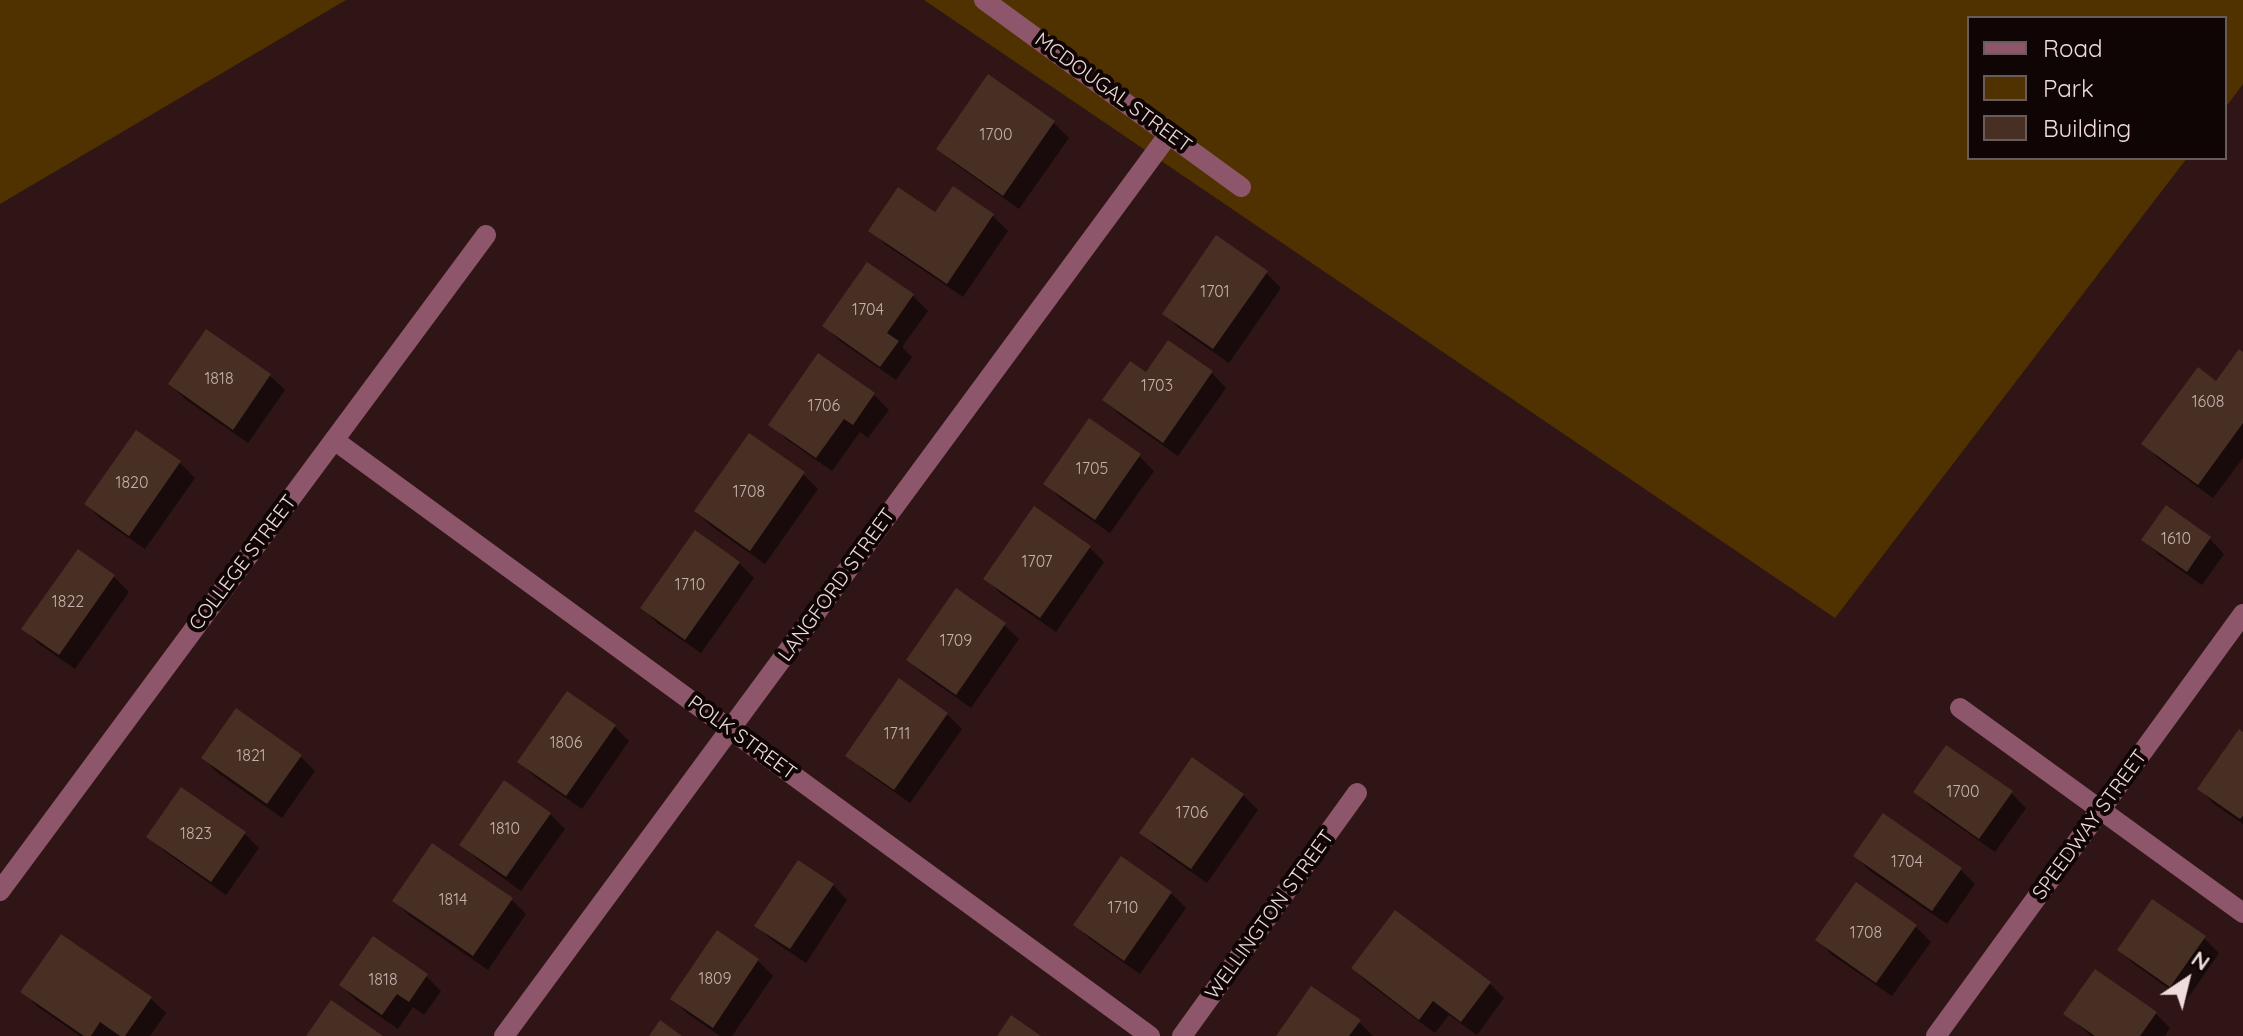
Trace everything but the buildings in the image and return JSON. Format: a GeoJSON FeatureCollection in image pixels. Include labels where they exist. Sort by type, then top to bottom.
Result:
{"type":"FeatureCollection","features":[{"type":"Feature","properties":{"kind":"street","name":"MCDOUGAL STREET"},"geometry":{"type":"LineString","coordinates":[[984,0],[1241,187]]}},
{"type":"Feature","properties":{"kind":"street","name":"LANGFORD STREET"},"geometry":{"type":"LineString","coordinates":[[504,1036],[1169,134]]}},
{"type":"Feature","properties":{"kind":"street","name":"COLLEGE STREET"},"geometry":{"type":"LineString","coordinates":[[0,891],[486,235]]}},
{"type":"Feature","properties":{"kind":"street","name":"POLK STREET"},"geometry":{"type":"LineString","coordinates":[[334,440],[1150,1036]]}},
{"type":"Feature","properties":{"kind":"street","name":"SPEEDWAY STREET"},"geometry":{"type":"LineString","coordinates":[[1936,1036],[2243,614]]}},
{"type":"Feature","properties":{"kind":"street"},"geometry":{"type":"LineString","coordinates":[[1960,708],[2243,913]]}},
{"type":"Feature","properties":{"kind":"street","name":"WELLINGTON STREET"},"geometry":{"type":"LineString","coordinates":[[1182,1036],[1357,793]]}},
{"type":"Feature","properties":{"kind":"green space"},"geometry":{"type":"Polygon","coordinates":[[[0,0],[346,0],[0,204],[0,0]]]}},
{"type":"Feature","properties":{"kind":"green space"},"geometry":{"type":"Polygon","coordinates":[[[924,0],[2243,0],[2243,84],[2227,105],[2227,16],[1967,16],[1967,160],[2185,160],[1835,618],[924,0]]]}}]}
